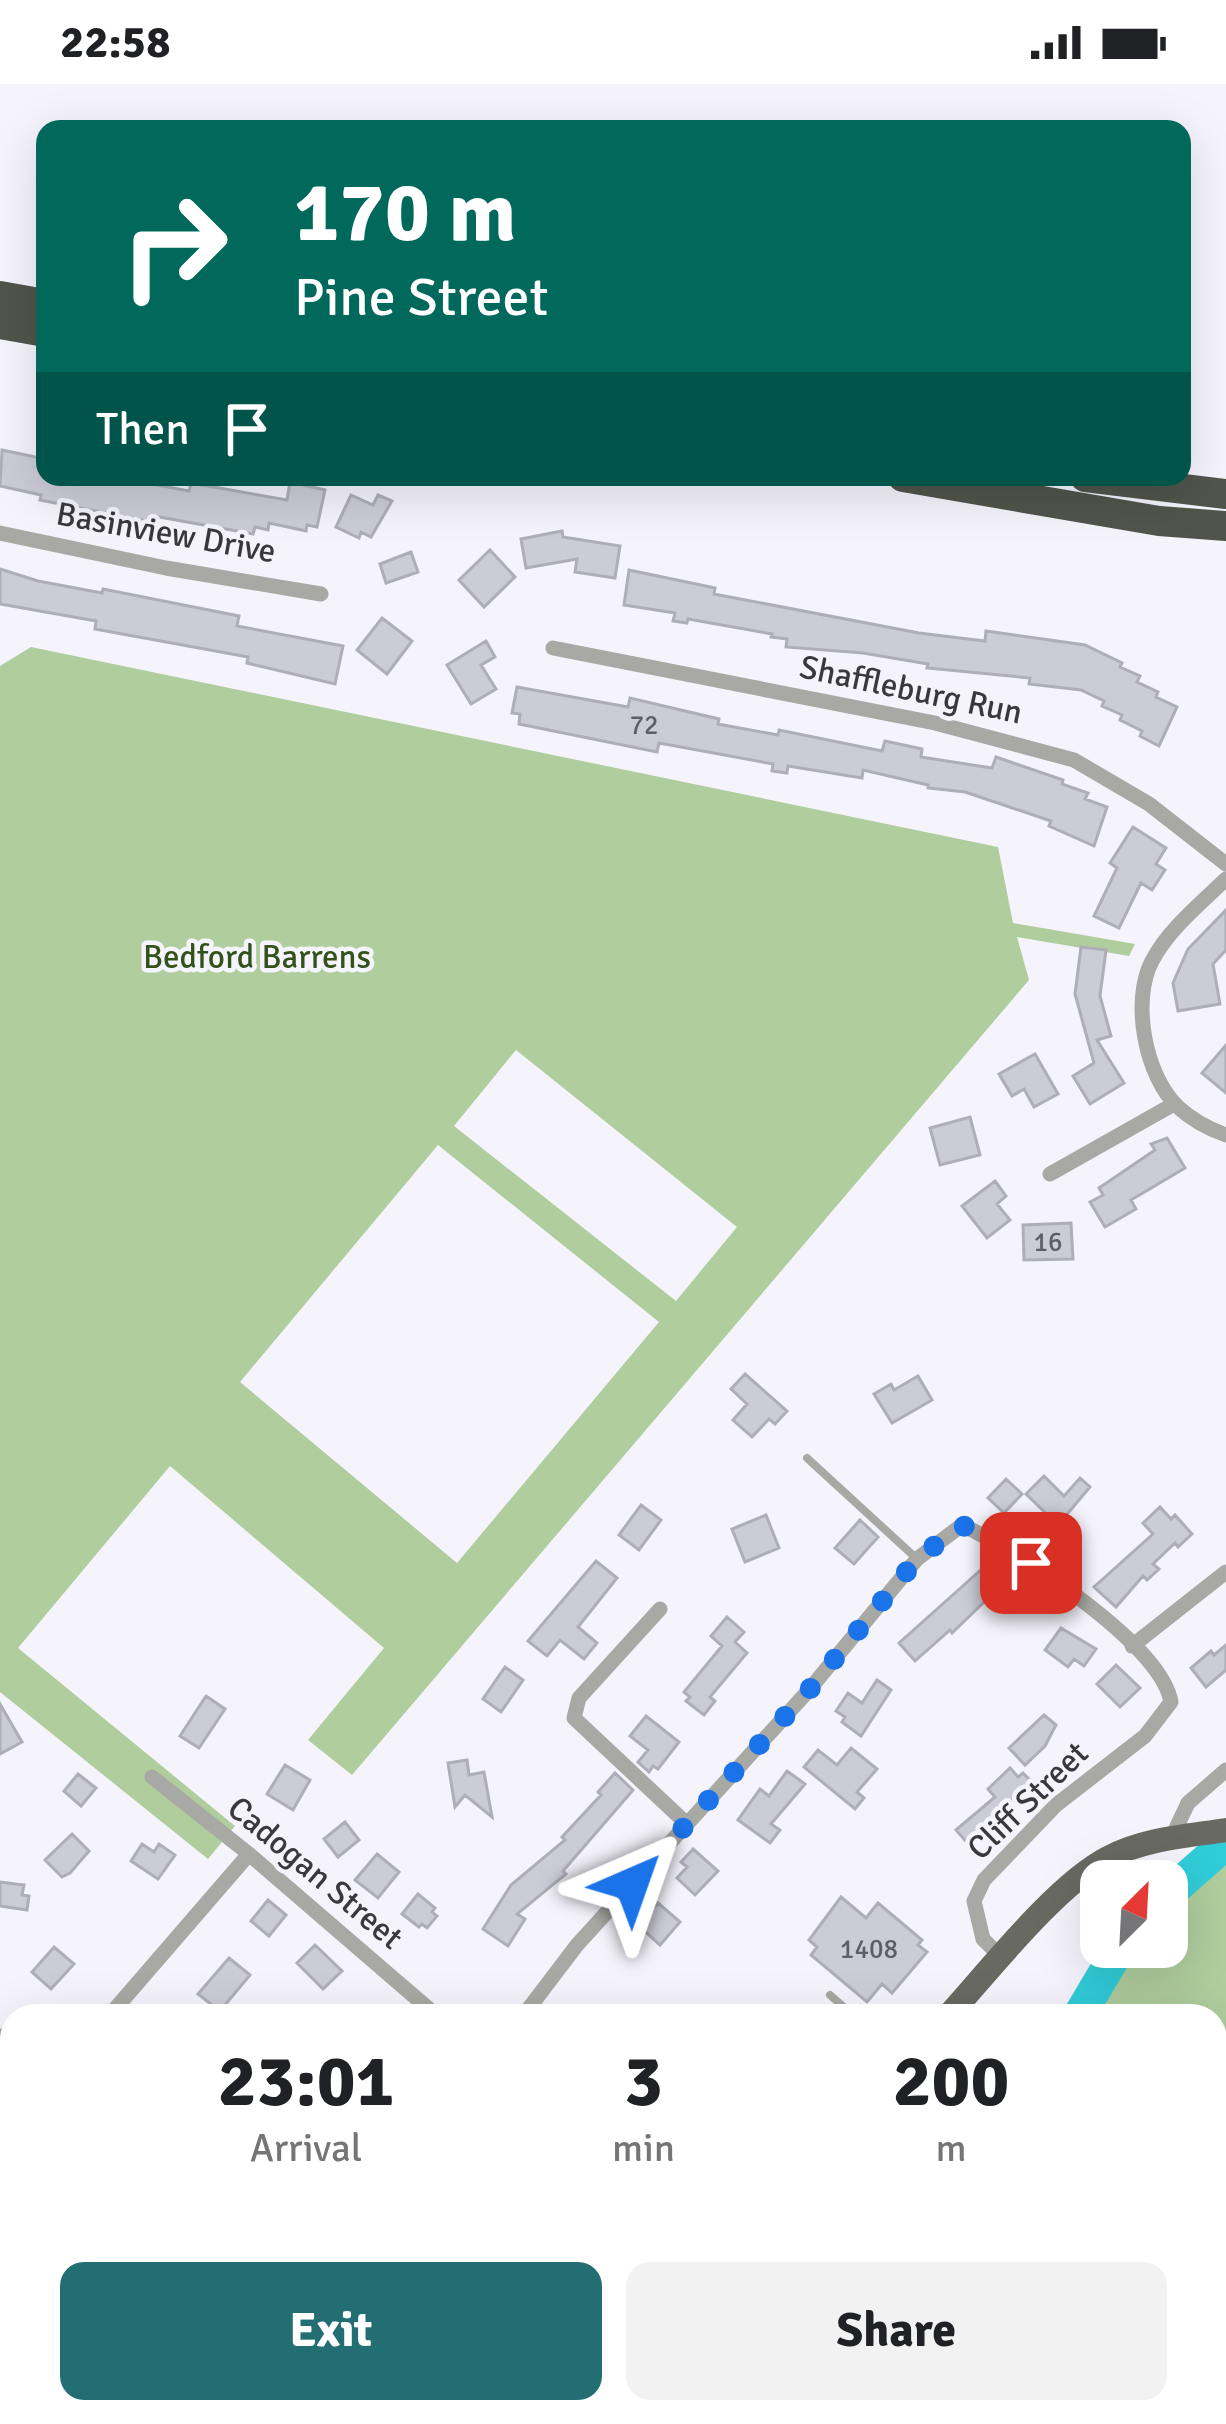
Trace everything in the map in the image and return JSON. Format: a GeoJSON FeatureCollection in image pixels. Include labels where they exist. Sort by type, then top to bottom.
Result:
{"type":"FeatureCollection","features":[{"type":"Feature","properties":{"kind":"highway"},"geometry":{"type":"LineString","coordinates":[[0,296],[36,302]]}},
{"type":"Feature","properties":{"kind":"highway"},"geometry":{"type":"LineString","coordinates":[[0,324],[36,330]]}},
{"type":"Feature","properties":{"kind":"highway"},"geometry":{"type":"LineString","coordinates":[[955,486],[1159,521],[1226,526]]}},
{"type":"Feature","properties":{"kind":"highway"},"geometry":{"type":"LineString","coordinates":[[1160,486],[1226,494]]}},
{"type":"Feature","properties":{"kind":"main road"},"geometry":{"type":"LineString","coordinates":[[959,2004],[1078,1877],[1109,1856],[1226,1830]]}},
{"type":"Feature","properties":{"kind":"street","name":"Basinview Drive"},"geometry":{"type":"LineString","coordinates":[[0,532],[166,568],[321,594]]}},
{"type":"Feature","properties":{"kind":"street","name":"Shaffleburg Run"},"geometry":{"type":"LineString","coordinates":[[553,648],[935,723],[1074,760],[1149,804],[1226,864]]}},
{"type":"Feature","properties":{"kind":"street"},"geometry":{"type":"LineString","coordinates":[[1226,879],[1154,956],[1142,983],[1139,1010],[1174,1104],[1226,1135]]}},
{"type":"Feature","properties":{"kind":"street"},"geometry":{"type":"LineString","coordinates":[[1050,1174],[1174,1104]]}},
{"type":"Feature","properties":{"kind":"street"},"geometry":{"type":"LineString","coordinates":[[533,2004],[577,1945],[809,1690],[917,1559],[962,1525],[1004,1545],[1058,1581],[1132,1646],[1226,1572]]}},
{"type":"Feature","properties":{"kind":"street"},"geometry":{"type":"LineString","coordinates":[[660,1610],[580,1698],[574,1718],[687,1824]]}},
{"type":"Feature","properties":{"kind":"street","name":"Cliff Street"},"geometry":{"type":"LineString","coordinates":[[1000,1957],[982,1939],[974,1901],[984,1880],[1056,1805],[1145,1736],[1171,1702],[1161,1675],[1132,1646]]}},
{"type":"Feature","properties":{"kind":"street"},"geometry":{"type":"LineString","coordinates":[[1183,1837],[1188,1803],[1226,1771]]}},
{"type":"Feature","properties":{"kind":"street","name":"Cadogan Street"},"geometry":{"type":"LineString","coordinates":[[152,1777],[423,2004]]}},
{"type":"Feature","properties":{"kind":"street"},"geometry":{"type":"LineString","coordinates":[[1183,1837],[1203,1789]]}},
{"type":"Feature","properties":{"kind":"street"},"geometry":{"type":"LineString","coordinates":[[119,2004],[249,1854]]}},
{"type":"Feature","properties":{"kind":"lane"},"geometry":{"type":"LineString","coordinates":[[807,1457],[917,1559]]}},
{"type":"Feature","properties":{"kind":"lane"},"geometry":{"type":"LineString","coordinates":[[830,1995],[840,2004]]}},
{"type":"Feature","properties":{"kind":"green space","name":"Bedford Barrens"},"geometry":{"type":"Polygon","coordinates":[[[31,647],[998,847],[1013,923],[1135,944],[1129,956],[1017,937],[1029,980],[352,1775],[308,1740],[384,1648],[170,1466],[18,1648],[235,1826],[208,1859],[0,1692],[0,666],[31,647]],[[516,1050],[454,1126],[676,1301],[737,1227],[516,1050]],[[438,1145],[240,1382],[457,1563],[659,1322],[438,1145]]]}},
{"type":"Feature","properties":{"kind":"green space"},"geometry":{"type":"Polygon","coordinates":[[[1226,1860],[1226,2004],[1105,2004],[1117,1968],[1188,1968],[1188,1884],[1204,1869],[1226,1860]]]}},
{"type":"Feature","properties":{"kind":"building"},"geometry":{"type":"Polygon","coordinates":[[[2,450],[36,457],[36,486],[163,486],[189,491],[190,486],[208,486],[287,500],[289,486],[325,490],[317,527],[307,525],[306,531],[269,523],[268,530],[255,527],[253,534],[154,516],[152,522],[40,500],[41,495],[0,486],[2,450]]]}},
{"type":"Feature","properties":{"kind":"building"},"geometry":{"type":"Polygon","coordinates":[[[351,495],[373,505],[378,495],[392,501],[371,537],[361,532],[359,538],[336,527],[351,495]]]}},
{"type":"Feature","properties":{"kind":"building"},"geometry":{"type":"Polygon","coordinates":[[[562,531],[563,537],[620,546],[615,578],[575,572],[577,559],[526,568],[521,539],[562,531]]]}},
{"type":"Feature","properties":{"kind":"building"},"geometry":{"type":"Polygon","coordinates":[[[490,550],[515,577],[484,607],[459,580],[490,550]]]}},
{"type":"Feature","properties":{"kind":"building"},"geometry":{"type":"Polygon","coordinates":[[[411,552],[418,572],[386,583],[380,564],[411,552]]]}},
{"type":"Feature","properties":{"kind":"building"},"geometry":{"type":"Polygon","coordinates":[[[0,569],[38,581],[239,616],[237,626],[343,646],[335,684],[247,663],[248,657],[95,629],[96,621],[0,604],[0,569]]]}},
{"type":"Feature","properties":{"kind":"building"},"geometry":{"type":"Polygon","coordinates":[[[629,570],[715,588],[714,594],[919,633],[985,641],[986,631],[1085,645],[1122,663],[1120,667],[1140,676],[1137,682],[1177,707],[1159,746],[1120,720],[1122,715],[1102,706],[1104,701],[1081,690],[1029,684],[1030,678],[927,668],[928,664],[863,653],[786,647],[787,639],[772,634],[688,619],[687,623],[673,621],[675,613],[624,605],[629,570]]]}},
{"type":"Feature","properties":{"kind":"building"},"geometry":{"type":"Polygon","coordinates":[[[382,618],[412,641],[387,674],[357,650],[382,618]]]}},
{"type":"Feature","properties":{"kind":"building"},"geometry":{"type":"Polygon","coordinates":[[[486,641],[495,657],[481,665],[496,689],[471,704],[447,665],[486,641]]]}},
{"type":"Feature","properties":{"kind":"building"},"geometry":{"type":"Polygon","coordinates":[[[517,687],[628,707],[630,698],[719,719],[718,724],[778,735],[779,730],[882,751],[885,741],[922,749],[921,757],[992,768],[996,757],[1063,780],[1062,784],[1088,793],[1085,799],[1107,807],[1094,846],[1049,826],[1051,821],[965,792],[928,788],[863,770],[862,778],[788,766],[787,773],[772,771],[773,764],[659,743],[657,752],[519,724],[520,714],[512,713],[517,687]]]}},
{"type":"Feature","properties":{"kind":"building"},"geometry":{"type":"Polygon","coordinates":[[[1133,827],[1166,848],[1156,864],[1165,870],[1152,890],[1141,883],[1119,928],[1094,916],[1117,868],[1110,863],[1133,827]]]}},
{"type":"Feature","properties":{"kind":"building"},"geometry":{"type":"Polygon","coordinates":[[[1226,910],[1226,950],[1213,964],[1220,1004],[1178,1011],[1173,983],[1188,949],[1226,910]]]}},
{"type":"Feature","properties":{"kind":"building"},"geometry":{"type":"Polygon","coordinates":[[[1081,947],[1106,950],[1100,996],[1111,1036],[1097,1040],[1124,1083],[1090,1104],[1073,1076],[1094,1063],[1075,994],[1081,947]]]}},
{"type":"Feature","properties":{"kind":"building"},"geometry":{"type":"Polygon","coordinates":[[[1226,1045],[1226,1093],[1202,1073],[1226,1045]]]}},
{"type":"Feature","properties":{"kind":"building"},"geometry":{"type":"Polygon","coordinates":[[[1035,1054],[1058,1094],[1034,1107],[1024,1089],[1012,1096],[999,1074],[1035,1054]]]}},
{"type":"Feature","properties":{"kind":"building"},"geometry":{"type":"Polygon","coordinates":[[[970,1117],[980,1155],[940,1165],[930,1128],[970,1117]]]}},
{"type":"Feature","properties":{"kind":"building"},"geometry":{"type":"Polygon","coordinates":[[[1167,1138],[1185,1168],[1131,1200],[1136,1209],[1105,1227],[1090,1202],[1103,1195],[1099,1188],[1155,1150],[1151,1144],[1167,1138]]]}},
{"type":"Feature","properties":{"kind":"building"},"geometry":{"type":"Polygon","coordinates":[[[995,1181],[1006,1196],[997,1204],[1010,1220],[987,1238],[962,1206],[995,1181]]]}},
{"type":"Feature","properties":{"kind":"building"},"geometry":{"type":"Polygon","coordinates":[[[1071,1223],[1073,1259],[1024,1260],[1023,1225],[1071,1223]]]}},
{"type":"Feature","properties":{"kind":"building"},"geometry":{"type":"Polygon","coordinates":[[[745,1374],[787,1411],[775,1424],[769,1419],[752,1437],[733,1420],[747,1404],[731,1389],[745,1374]]]}},
{"type":"Feature","properties":{"kind":"building"},"geometry":{"type":"Polygon","coordinates":[[[918,1376],[932,1400],[892,1423],[874,1394],[891,1384],[894,1390],[918,1376]]]}},
{"type":"Feature","properties":{"kind":"building"},"geometry":{"type":"Polygon","coordinates":[[[1044,1476],[1064,1496],[1080,1478],[1090,1487],[1058,1525],[1026,1494],[1044,1476]]]}},
{"type":"Feature","properties":{"kind":"building"},"geometry":{"type":"Polygon","coordinates":[[[1006,1479],[1022,1494],[1004,1513],[988,1498],[1006,1479]]]}},
{"type":"Feature","properties":{"kind":"building"},"geometry":{"type":"Polygon","coordinates":[[[641,1505],[661,1520],[639,1550],[619,1535],[641,1505]]]}},
{"type":"Feature","properties":{"kind":"building"},"geometry":{"type":"Polygon","coordinates":[[[1160,1507],[1192,1534],[1153,1564],[1159,1569],[1147,1580],[1143,1576],[1116,1607],[1094,1587],[1153,1534],[1143,1523],[1160,1507]]]}},
{"type":"Feature","properties":{"kind":"building"},"geometry":{"type":"Polygon","coordinates":[[[766,1515],[779,1548],[745,1562],[732,1529],[766,1515]]]}},
{"type":"Feature","properties":{"kind":"building"},"geometry":{"type":"Polygon","coordinates":[[[860,1520],[878,1537],[854,1564],[835,1548],[860,1520]]]}},
{"type":"Feature","properties":{"kind":"building"},"geometry":{"type":"Polygon","coordinates":[[[993,1559],[1010,1577],[915,1661],[899,1643],[993,1559]]]}},
{"type":"Feature","properties":{"kind":"building"},"geometry":{"type":"Polygon","coordinates":[[[596,1561],[617,1578],[578,1627],[597,1643],[584,1659],[560,1640],[547,1656],[528,1641],[596,1561]]]}},
{"type":"Feature","properties":{"kind":"building"},"geometry":{"type":"Polygon","coordinates":[[[727,1617],[744,1632],[735,1642],[747,1653],[710,1697],[715,1701],[704,1715],[686,1701],[690,1697],[684,1692],[722,1646],[711,1636],[727,1617]]]}},
{"type":"Feature","properties":{"kind":"building"},"geometry":{"type":"Polygon","coordinates":[[[1061,1628],[1096,1649],[1084,1666],[1074,1659],[1068,1667],[1045,1650],[1061,1628]]]}},
{"type":"Feature","properties":{"kind":"building"},"geometry":{"type":"Polygon","coordinates":[[[1226,1645],[1226,1670],[1206,1687],[1191,1668],[1226,1645]]]}},
{"type":"Feature","properties":{"kind":"building"},"geometry":{"type":"Polygon","coordinates":[[[1116,1665],[1140,1688],[1120,1707],[1097,1684],[1116,1665]]]}},
{"type":"Feature","properties":{"kind":"building"},"geometry":{"type":"Polygon","coordinates":[[[505,1667],[523,1680],[501,1712],[483,1699],[505,1667]]]}},
{"type":"Feature","properties":{"kind":"building"},"geometry":{"type":"Polygon","coordinates":[[[877,1680],[891,1690],[861,1736],[836,1711],[848,1693],[862,1703],[877,1680]]]}},
{"type":"Feature","properties":{"kind":"building"},"geometry":{"type":"Polygon","coordinates":[[[206,1696],[225,1709],[199,1748],[180,1736],[206,1696]]]}},
{"type":"Feature","properties":{"kind":"building"},"geometry":{"type":"Polygon","coordinates":[[[0,1704],[22,1742],[0,1754],[0,1704]]]}},
{"type":"Feature","properties":{"kind":"building"},"geometry":{"type":"Polygon","coordinates":[[[1044,1715],[1056,1725],[1045,1746],[1025,1765],[1009,1748],[1044,1715]]]}},
{"type":"Feature","properties":{"kind":"building"},"geometry":{"type":"Polygon","coordinates":[[[646,1716],[679,1742],[658,1769],[653,1766],[649,1772],[638,1762],[648,1750],[630,1736],[646,1716]]]}},
{"type":"Feature","properties":{"kind":"building"},"geometry":{"type":"Polygon","coordinates":[[[851,1748],[877,1769],[857,1792],[864,1798],[855,1809],[804,1767],[818,1750],[837,1765],[851,1748]]]}},
{"type":"Feature","properties":{"kind":"building"},"geometry":{"type":"Polygon","coordinates":[[[467,1760],[469,1775],[484,1772],[492,1817],[465,1795],[455,1807],[448,1763],[467,1760]]]}},
{"type":"Feature","properties":{"kind":"building"},"geometry":{"type":"Polygon","coordinates":[[[285,1765],[310,1780],[293,1810],[267,1794],[285,1765]]]}},
{"type":"Feature","properties":{"kind":"building"},"geometry":{"type":"Polygon","coordinates":[[[1010,1768],[1032,1782],[990,1820],[994,1825],[970,1846],[956,1830],[995,1797],[988,1789],[1010,1768]]]}},
{"type":"Feature","properties":{"kind":"building"},"geometry":{"type":"Polygon","coordinates":[[[787,1771],[805,1784],[771,1824],[780,1830],[770,1843],[738,1820],[760,1789],[769,1796],[787,1771]]]}},
{"type":"Feature","properties":{"kind":"building"},"geometry":{"type":"Polygon","coordinates":[[[615,1773],[633,1790],[563,1871],[566,1874],[517,1914],[525,1919],[508,1946],[483,1929],[511,1885],[565,1840],[562,1837],[615,1773]]]}},
{"type":"Feature","properties":{"kind":"building"},"geometry":{"type":"Polygon","coordinates":[[[78,1774],[96,1788],[81,1806],[64,1791],[78,1774]]]}},
{"type":"Feature","properties":{"kind":"building"},"geometry":{"type":"Polygon","coordinates":[[[345,1822],[359,1840],[338,1857],[324,1839],[345,1822]]]}},
{"type":"Feature","properties":{"kind":"building"},"geometry":{"type":"Polygon","coordinates":[[[72,1834],[89,1851],[62,1877],[45,1860],[72,1834]]]}},
{"type":"Feature","properties":{"kind":"building"},"geometry":{"type":"Polygon","coordinates":[[[142,1844],[154,1852],[159,1844],[175,1855],[158,1879],[131,1861],[142,1844]]]}},
{"type":"Feature","properties":{"kind":"building"},"geometry":{"type":"Polygon","coordinates":[[[693,1849],[718,1871],[695,1895],[677,1878],[687,1867],[681,1862],[693,1849]]]}},
{"type":"Feature","properties":{"kind":"building"},"geometry":{"type":"Polygon","coordinates":[[[377,1854],[399,1872],[378,1898],[355,1880],[377,1854]]]}},
{"type":"Feature","properties":{"kind":"building"},"geometry":{"type":"Polygon","coordinates":[[[0,1882],[24,1885],[22,1895],[29,1896],[27,1910],[0,1906],[0,1882]]]}},
{"type":"Feature","properties":{"kind":"building"},"geometry":{"type":"Polygon","coordinates":[[[418,1894],[435,1908],[432,1912],[437,1916],[427,1928],[402,1914],[418,1894]]]}},
{"type":"Feature","properties":{"kind":"building"},"geometry":{"type":"Polygon","coordinates":[[[841,1897],[866,1918],[878,1903],[922,1940],[918,1945],[927,1952],[892,1993],[882,1984],[867,2002],[811,1955],[817,1947],[809,1940],[841,1897]]]}},
{"type":"Feature","properties":{"kind":"building"},"geometry":{"type":"Polygon","coordinates":[[[268,1900],[286,1915],[269,1936],[251,1921],[268,1900]]]}},
{"type":"Feature","properties":{"kind":"building"},"geometry":{"type":"Polygon","coordinates":[[[658,1903],[680,1922],[660,1945],[638,1925],[658,1903]]]}},
{"type":"Feature","properties":{"kind":"building"},"geometry":{"type":"Polygon","coordinates":[[[315,1945],[342,1971],[323,1989],[297,1963],[315,1945]]]}},
{"type":"Feature","properties":{"kind":"building"},"geometry":{"type":"Polygon","coordinates":[[[54,1947],[74,1964],[51,1989],[32,1972],[54,1947]]]}},
{"type":"Feature","properties":{"kind":"building"},"geometry":{"type":"Polygon","coordinates":[[[229,1958],[250,1975],[226,2004],[211,2004],[198,1994],[229,1958]]]}},
{"type":"Feature","properties":{"kind":"waterway"},"geometry":{"type":"LineString","coordinates":[[1188,1876],[1226,1843]]}},
{"type":"Feature","properties":{"kind":"waterway"},"geometry":{"type":"LineString","coordinates":[[1086,2004],[1108,1968]]}},
{"type":"Feature","properties":{"kind":"route"},"geometry":{"type":"LineString","coordinates":[[632,1884],[809,1690],[917,1559],[962,1525],[1031,1563]]}}]}
